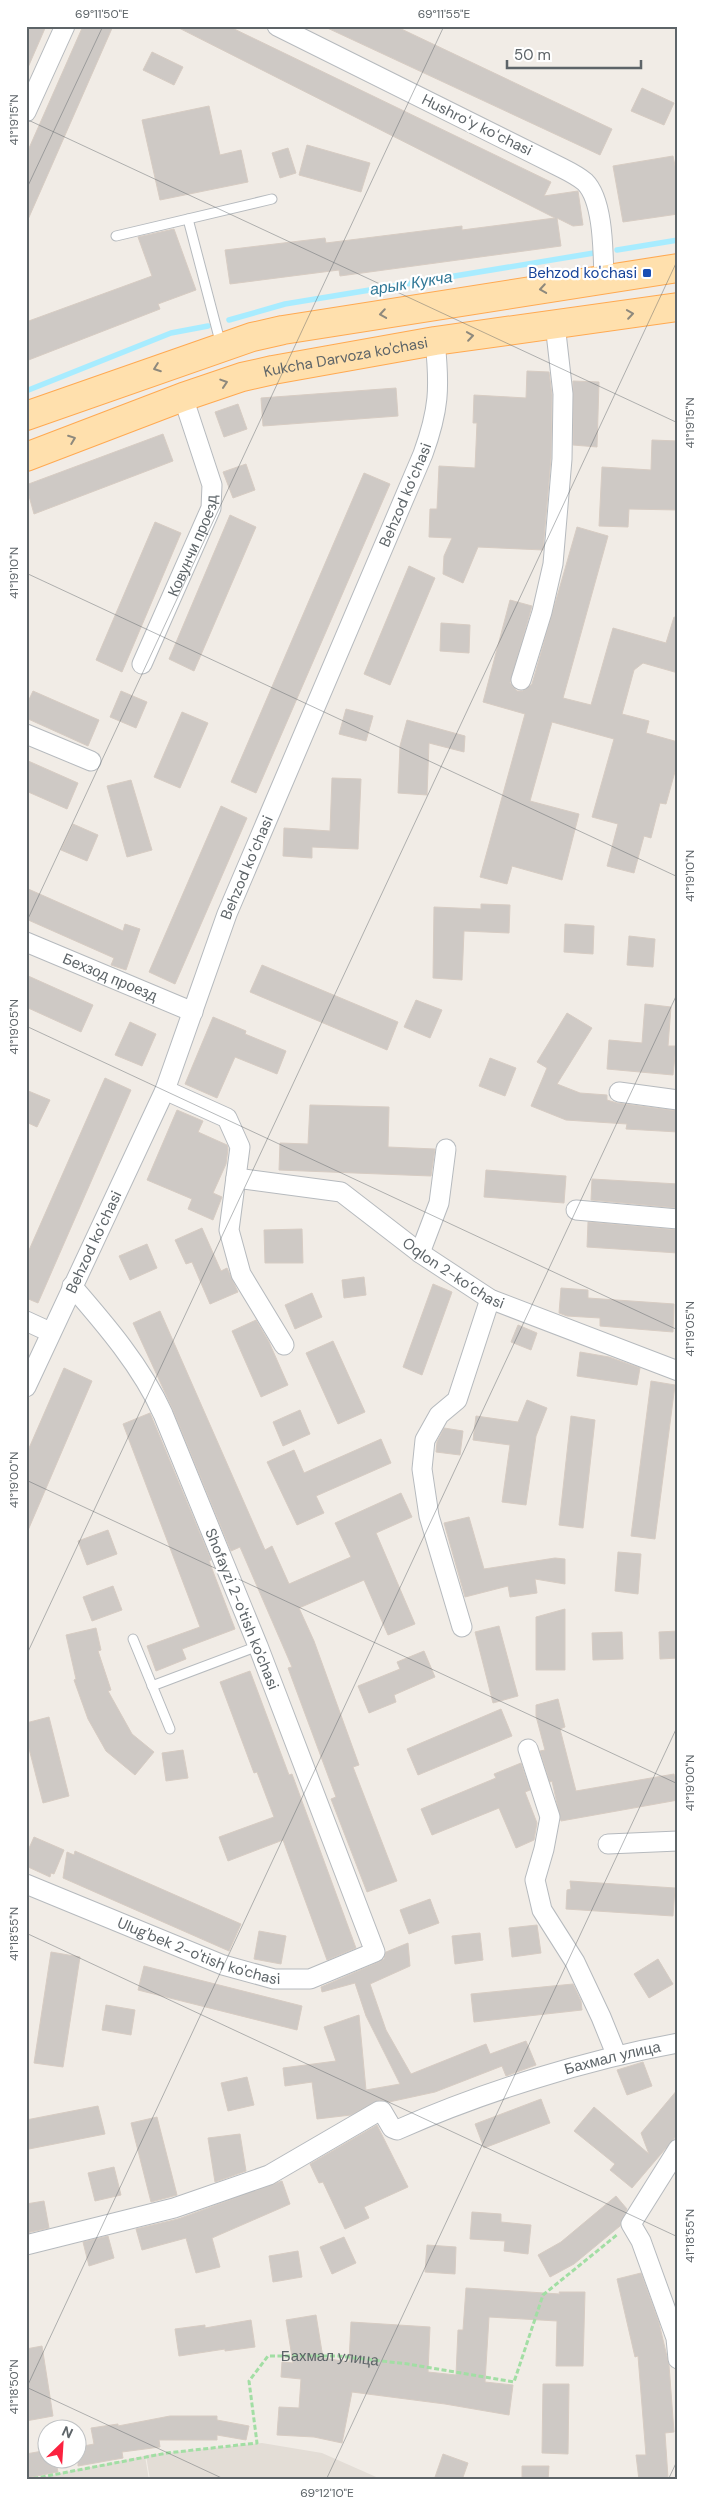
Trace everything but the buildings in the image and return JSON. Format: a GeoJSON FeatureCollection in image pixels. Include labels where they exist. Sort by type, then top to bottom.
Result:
{"type":"FeatureCollection","features":[{"type":"Feature","properties":{"kind":"main road"},"geometry":{"type":"LineString","coordinates":[[26,416],[222,346],[284,330],[678,268]]}},
{"type":"Feature","properties":{"kind":"main road","name":"Kukcha Darvoza ko'chasi"},"geometry":{"type":"LineString","coordinates":[[26,457],[183,397],[242,377],[435,341],[678,307]]}},
{"type":"Feature","properties":{"kind":"main road"},"geometry":{"type":"LineString","coordinates":[[117,383],[112,403],[119,412],[129,417]]}},
{"type":"Feature","properties":{"kind":"street"},"geometry":{"type":"LineString","coordinates":[[26,112],[65,26]]}},
{"type":"Feature","properties":{"kind":"street","name":"Hushroʻy koʻchasi"},"geometry":{"type":"LineString","coordinates":[[277,26],[562,168],[586,183],[596,201],[602,239],[604,280]]}},
{"type":"Feature","properties":{"kind":"street"},"geometry":{"type":"LineString","coordinates":[[521,680],[540,621],[553,564],[562,459],[563,394],[555,324]]}},
{"type":"Feature","properties":{"kind":"street","name":"Behzod ko‘chasi"},"geometry":{"type":"LineString","coordinates":[[26,1387],[164,1090],[227,914],[425,447],[438,404],[439,383],[435,341]]}},
{"type":"Feature","properties":{"kind":"street","name":"Ковунчи проезд"},"geometry":{"type":"LineString","coordinates":[[142,664],[211,508],[212,485],[183,397]]}},
{"type":"Feature","properties":{"kind":"street"},"geometry":{"type":"LineString","coordinates":[[26,734],[91,761]]}},
{"type":"Feature","properties":{"kind":"street","name":"Бехзод проезд"},"geometry":{"type":"LineString","coordinates":[[26,942],[193,1012]]}},
{"type":"Feature","properties":{"kind":"street"},"geometry":{"type":"LineString","coordinates":[[164,1090],[227,1118],[240,1147],[229,1230],[241,1274],[284,1344]]}},
{"type":"Feature","properties":{"kind":"street"},"geometry":{"type":"LineString","coordinates":[[619,1092],[678,1100]]}},
{"type":"Feature","properties":{"kind":"street"},"geometry":{"type":"LineString","coordinates":[[420,1253],[438,1203],[446,1149]]}},
{"type":"Feature","properties":{"kind":"street","name":"Oqlon 2-ko‘chasi"},"geometry":{"type":"LineString","coordinates":[[236,1178],[341,1192],[420,1253],[490,1299],[678,1371]]}},
{"type":"Feature","properties":{"kind":"street"},"geometry":{"type":"LineString","coordinates":[[576,1210],[678,1219]]}},
{"type":"Feature","properties":{"kind":"street","name":"Shofayzi 2-o'tish ko'chasi"},"geometry":{"type":"LineString","coordinates":[[72,1286],[98,1316],[154,1395],[258,1646],[375,1952]]}},
{"type":"Feature","properties":{"kind":"street"},"geometry":{"type":"LineString","coordinates":[[462,1627],[429,1516],[422,1469],[425,1440],[439,1415],[457,1400],[490,1299]]}},
{"type":"Feature","properties":{"kind":"street"},"geometry":{"type":"LineString","coordinates":[[26,1321],[50,1332]]}},
{"type":"Feature","properties":{"kind":"street"},"geometry":{"type":"LineString","coordinates":[[528,1749],[550,1816],[535,1880],[542,1910],[575,1962],[601,2016],[616,2054]]}},
{"type":"Feature","properties":{"kind":"street"},"geometry":{"type":"LineString","coordinates":[[608,1844],[678,1841]]}},
{"type":"Feature","properties":{"kind":"street","name":"Ulug'bek 2-o'tish ko'chasi"},"geometry":{"type":"LineString","coordinates":[[26,1884],[223,1965],[274,1980],[310,1979],[375,1952]]}},
{"type":"Feature","properties":{"kind":"street","name":"Бахмал улица"},"geometry":{"type":"LineString","coordinates":[[26,2246],[174,2208],[269,2175],[379,2111],[382,2112],[392,2128],[397,2130],[440,2110],[616,2054],[678,2043]]}},
{"type":"Feature","properties":{"kind":"street"},"geometry":{"type":"LineString","coordinates":[[678,2149],[631,2224],[641,2241],[676,2338],[678,2359]]}},
{"type":"Feature","properties":{"kind":"lane"},"geometry":{"type":"LineString","coordinates":[[116,236],[272,199]]}},
{"type":"Feature","properties":{"kind":"lane"},"geometry":{"type":"LineString","coordinates":[[188,220],[222,346]]}},
{"type":"Feature","properties":{"kind":"lane"},"geometry":{"type":"LineString","coordinates":[[133,1639],[170,1729]]}},
{"type":"Feature","properties":{"kind":"lane"},"geometry":{"type":"LineString","coordinates":[[152,1686],[258,1646]]}},
{"type":"Feature","properties":{"kind":"path","name":"Бахмал улица"},"geometry":{"type":"LineString","coordinates":[[26,2480],[167,2453],[257,2443],[249,2381],[268,2356],[356,2358],[408,2364],[514,2382],[543,2295],[631,2224]]}},
{"type":"Feature","properties":{"kind":"shaded area"},"geometry":{"type":"Polygon","coordinates":[[[262,2443],[322,2453],[383,2480],[150,2480],[146,2455],[262,2443]]]}},
{"type":"Feature","properties":{"kind":"shaded area"},"geometry":{"type":"Polygon","coordinates":[[[145,2456],[149,2480],[36,2480],[36,2478],[145,2456]]]}},
{"type":"Feature","properties":{"kind":"waterway","name":"арык Кукча"},"geometry":{"type":"LineString","coordinates":[[617,250],[678,240]]}},
{"type":"Feature","properties":{"kind":"waterway","name":"арык Кукча"},"geometry":{"type":"LineString","coordinates":[[229,320],[285,304],[594,253]]}},
{"type":"Feature","properties":{"kind":"waterway","name":"арык Кукча"},"geometry":{"type":"LineString","coordinates":[[26,391],[171,333],[208,326]]}},
{"type":"Feature","properties":{"kind":"place","name":"Behzod ko'chasi"},"geometry":{"type":"Point","coordinates":[647,273]}}]}
